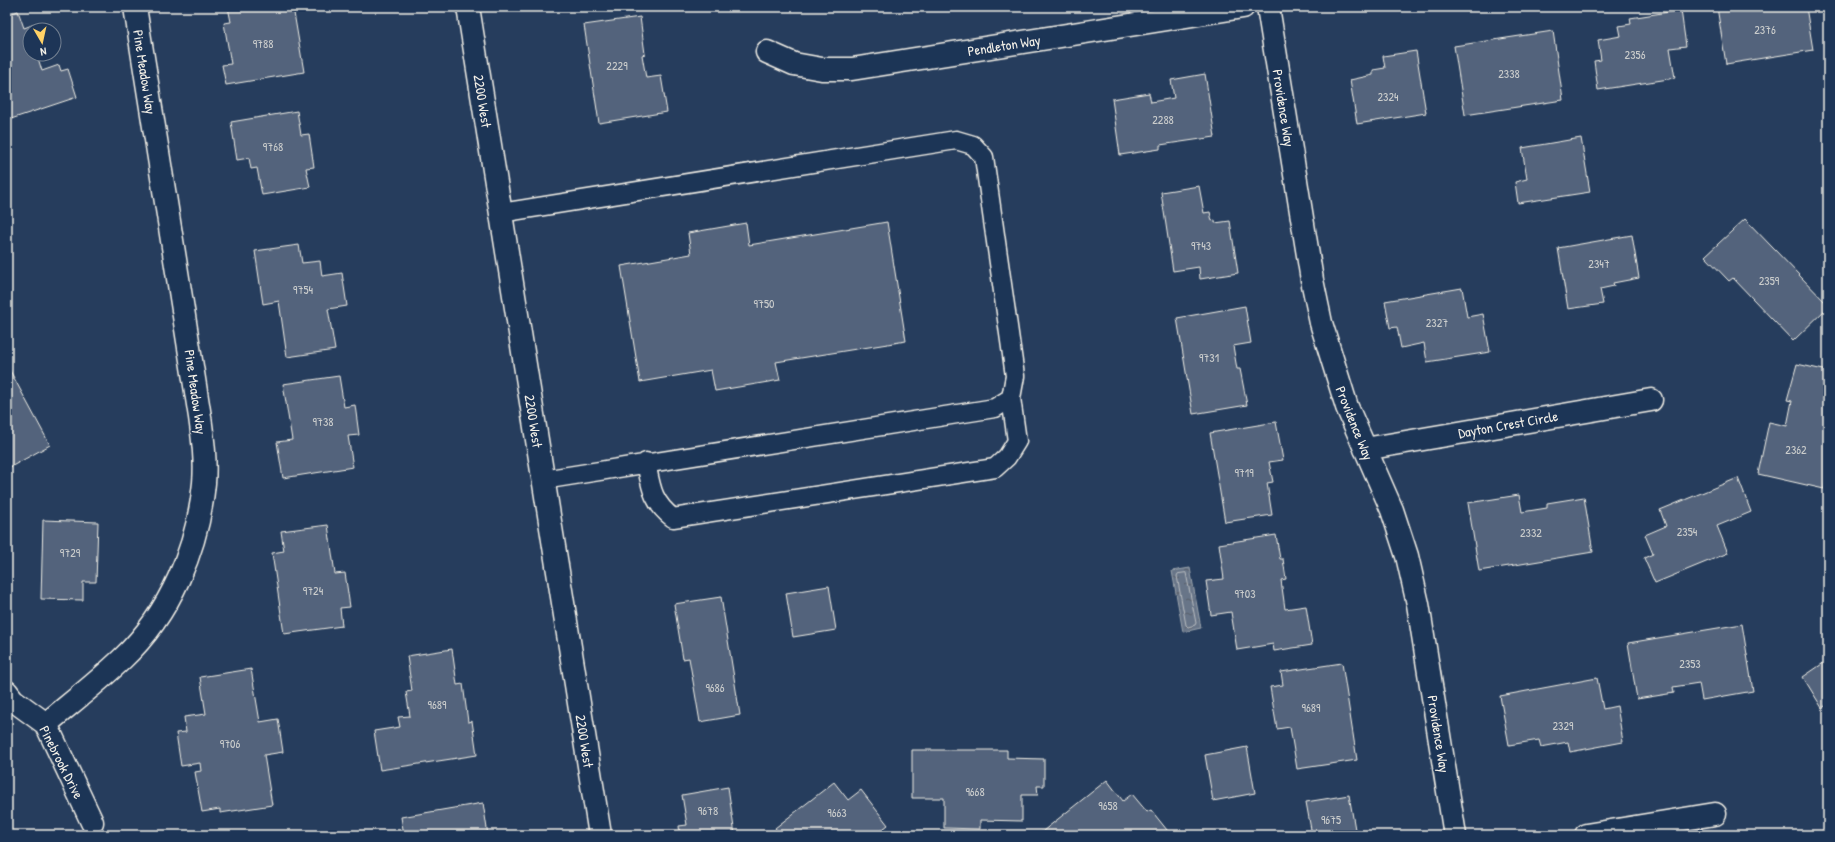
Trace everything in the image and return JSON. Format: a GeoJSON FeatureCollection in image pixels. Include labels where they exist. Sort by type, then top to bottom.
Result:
{"type":"FeatureCollection","features":[{"type":"Feature","properties":{"kind":"street","name":"Pine Meadow Way"},"geometry":{"type":"LineString","coordinates":[[46,724],[123,658],[145,634],[164,607],[179,578],[191,547],[199,515],[204,482],[204,450],[200,417],[135,7]]}},
{"type":"Feature","properties":{"kind":"street","name":"2200 West"},"geometry":{"type":"LineString","coordinates":[[468,7],[600,835]]}},
{"type":"Feature","properties":{"kind":"street","name":"Pendleton Way"},"geometry":{"type":"LineString","coordinates":[[767,52],[794,64],[822,69],[852,69],[1243,7]]}},
{"type":"Feature","properties":{"kind":"street","name":"Providence Way"},"geometry":{"type":"LineString","coordinates":[[1268,7],[1311,272],[1321,323],[1340,386],[1365,449],[1392,510],[1407,556],[1418,604],[1455,835]]}},
{"type":"Feature","properties":{"kind":"street","name":"Dayton Crest Circle"},"geometry":{"type":"LineString","coordinates":[[1365,449],[1651,400]]}},
{"type":"Feature","properties":{"kind":"street","name":"Pinebrook Drive"},"geometry":{"type":"LineString","coordinates":[[7,692],[13,700],[46,724],[92,822]]}},
{"type":"Feature","properties":{"kind":"street"},"geometry":{"type":"LineString","coordinates":[[1586,835],[1715,814]]}},
{"type":"Feature","properties":{"kind":"lane"},"geometry":{"type":"LineString","coordinates":[[501,213],[956,140],[973,145],[984,157],[1015,376],[1011,398],[1018,441],[1007,457],[995,468],[673,518],[661,509],[653,494],[646,462]]}},
{"type":"Feature","properties":{"kind":"lane"},"geometry":{"type":"LineString","coordinates":[[543,480],[646,462],[995,408],[1011,398]]}},
{"type":"Feature","properties":{"kind":"water"},"geometry":{"type":"Polygon","coordinates":[[[1190,568],[1201,628],[1183,632],[1172,571],[1190,568]]]}},
{"type":"Feature","properties":{"kind":"building"},"geometry":{"type":"Polygon","coordinates":[[[228,7],[293,7],[304,72],[226,85],[222,65],[231,64],[224,23],[231,22],[228,7]]]}},
{"type":"Feature","properties":{"kind":"building"},"geometry":{"type":"Polygon","coordinates":[[[1717,7],[1806,7],[1813,50],[1726,64],[1717,7]]]}},
{"type":"Feature","properties":{"kind":"building"},"geometry":{"type":"Polygon","coordinates":[[[1681,10],[1686,46],[1670,48],[1675,78],[1598,90],[1594,61],[1601,60],[1598,40],[1621,36],[1619,26],[1631,24],[1630,18],[1681,10]]]}},
{"type":"Feature","properties":{"kind":"building"},"geometry":{"type":"Polygon","coordinates":[[[18,11],[22,22],[22,62],[39,62],[42,71],[59,65],[61,71],[68,69],[77,97],[8,120],[7,15],[18,11]]]}},
{"type":"Feature","properties":{"kind":"building"},"geometry":{"type":"Polygon","coordinates":[[[640,17],[645,54],[642,55],[646,78],[661,76],[667,112],[599,123],[584,25],[640,17]]]}},
{"type":"Feature","properties":{"kind":"building"},"geometry":{"type":"Polygon","coordinates":[[[1553,31],[1563,100],[1465,115],[1454,46],[1553,31]]]}},
{"type":"Feature","properties":{"kind":"building"},"geometry":{"type":"Polygon","coordinates":[[[1416,51],[1426,113],[1357,124],[1350,80],[1373,75],[1373,70],[1385,68],[1383,56],[1416,51]]]}},
{"type":"Feature","properties":{"kind":"building"},"geometry":{"type":"Polygon","coordinates":[[[1205,74],[1215,137],[1160,145],[1160,149],[1120,155],[1112,99],[1149,93],[1151,102],[1174,98],[1171,80],[1205,74]]]}},
{"type":"Feature","properties":{"kind":"building"},"geometry":{"type":"Polygon","coordinates":[[[297,111],[301,135],[309,134],[314,167],[306,168],[310,187],[262,195],[257,168],[251,169],[249,158],[237,160],[231,122],[297,111]]]}},
{"type":"Feature","properties":{"kind":"building"},"geometry":{"type":"Polygon","coordinates":[[[1581,138],[1590,192],[1518,203],[1515,182],[1527,179],[1522,148],[1581,138]]]}},
{"type":"Feature","properties":{"kind":"building"},"geometry":{"type":"Polygon","coordinates":[[[1199,186],[1204,213],[1210,212],[1212,221],[1215,220],[1215,223],[1230,221],[1238,273],[1200,279],[1199,267],[1173,271],[1161,192],[1199,186]]]}},
{"type":"Feature","properties":{"kind":"building"},"geometry":{"type":"Polygon","coordinates":[[[1745,219],[1828,305],[1828,307],[1793,341],[1733,278],[1729,281],[1705,256],[1745,219]]]}},
{"type":"Feature","properties":{"kind":"building"},"geometry":{"type":"Polygon","coordinates":[[[887,222],[906,341],[776,362],[780,380],[715,391],[711,370],[640,382],[621,266],[691,254],[688,233],[746,223],[749,245],[887,222]]]}},
{"type":"Feature","properties":{"kind":"building"},"geometry":{"type":"Polygon","coordinates":[[[1632,235],[1639,278],[1613,283],[1614,286],[1600,289],[1603,304],[1568,309],[1558,248],[1632,235]]]}},
{"type":"Feature","properties":{"kind":"building"},"geometry":{"type":"Polygon","coordinates":[[[299,245],[302,263],[320,261],[322,276],[342,273],[347,306],[328,309],[335,350],[287,357],[279,301],[263,304],[255,251],[299,245]]]}},
{"type":"Feature","properties":{"kind":"building"},"geometry":{"type":"Polygon","coordinates":[[[1462,288],[1467,317],[1483,314],[1490,352],[1427,362],[1424,343],[1401,348],[1397,327],[1390,328],[1385,301],[1462,288]]]}},
{"type":"Feature","properties":{"kind":"building"},"geometry":{"type":"Polygon","coordinates":[[[1245,306],[1251,343],[1233,346],[1237,369],[1240,369],[1247,405],[1193,414],[1177,318],[1245,306]]]}},
{"type":"Feature","properties":{"kind":"building"},"geometry":{"type":"Polygon","coordinates":[[[1797,364],[1828,371],[1828,472],[1824,489],[1758,474],[1769,422],[1787,426],[1792,401],[1787,400],[1797,364]]]}},
{"type":"Feature","properties":{"kind":"building"},"geometry":{"type":"Polygon","coordinates":[[[7,365],[50,445],[7,469],[7,365]]]}},
{"type":"Feature","properties":{"kind":"building"},"geometry":{"type":"Polygon","coordinates":[[[339,376],[344,407],[355,405],[359,435],[348,436],[353,467],[283,478],[277,442],[292,440],[283,384],[339,376]]]}},
{"type":"Feature","properties":{"kind":"building"},"geometry":{"type":"Polygon","coordinates":[[[1276,422],[1283,460],[1269,462],[1273,482],[1267,483],[1272,515],[1225,522],[1210,433],[1276,422]]]}},
{"type":"Feature","properties":{"kind":"building"},"geometry":{"type":"Polygon","coordinates":[[[1738,478],[1751,512],[1717,526],[1728,553],[1655,583],[1644,558],[1653,554],[1645,535],[1666,526],[1660,510],[1738,478]]]}},
{"type":"Feature","properties":{"kind":"building"},"geometry":{"type":"Polygon","coordinates":[[[1519,495],[1522,512],[1547,508],[1547,503],[1584,497],[1593,552],[1479,571],[1468,503],[1519,495]]]}},
{"type":"Feature","properties":{"kind":"building"},"geometry":{"type":"Polygon","coordinates":[[[43,520],[98,522],[96,582],[83,582],[83,600],[41,599],[43,520]]]}},
{"type":"Feature","properties":{"kind":"building"},"geometry":{"type":"Polygon","coordinates":[[[328,525],[335,574],[345,573],[350,607],[340,608],[342,626],[284,634],[272,553],[284,551],[281,531],[328,525]]]}},
{"type":"Feature","properties":{"kind":"building"},"geometry":{"type":"Polygon","coordinates":[[[1276,535],[1280,559],[1283,559],[1286,579],[1281,580],[1285,609],[1306,606],[1312,645],[1274,651],[1273,644],[1237,650],[1231,612],[1211,615],[1206,581],[1224,579],[1219,544],[1276,535]]]}},
{"type":"Feature","properties":{"kind":"building"},"geometry":{"type":"Polygon","coordinates":[[[829,586],[836,630],[793,637],[786,593],[829,586]]]}},
{"type":"Feature","properties":{"kind":"building"},"geometry":{"type":"Polygon","coordinates":[[[721,597],[740,715],[700,722],[689,658],[683,659],[674,604],[721,597]]]}},
{"type":"Feature","properties":{"kind":"building"},"geometry":{"type":"Polygon","coordinates":[[[1742,624],[1753,691],[1702,700],[1699,683],[1673,687],[1674,693],[1637,699],[1628,643],[1742,624]]]}},
{"type":"Feature","properties":{"kind":"building"},"geometry":{"type":"Polygon","coordinates":[[[452,649],[457,685],[463,684],[468,722],[472,721],[477,755],[380,770],[374,731],[400,727],[398,717],[410,716],[406,692],[412,691],[407,656],[452,649]]]}},
{"type":"Feature","properties":{"kind":"building"},"geometry":{"type":"Polygon","coordinates":[[[1828,660],[1828,704],[1822,708],[1803,677],[1828,660]]]}},
{"type":"Feature","properties":{"kind":"building"},"geometry":{"type":"Polygon","coordinates":[[[1342,663],[1357,760],[1297,769],[1290,727],[1277,729],[1270,687],[1283,685],[1281,672],[1342,663]]]}},
{"type":"Feature","properties":{"kind":"building"},"geometry":{"type":"Polygon","coordinates":[[[251,669],[260,722],[278,719],[283,752],[264,755],[272,805],[220,813],[220,809],[202,812],[195,772],[201,771],[200,763],[181,766],[176,733],[186,732],[184,717],[206,714],[200,677],[251,669]]]}},
{"type":"Feature","properties":{"kind":"building"},"geometry":{"type":"Polygon","coordinates":[[[1597,678],[1603,709],[1617,706],[1623,742],[1570,752],[1568,742],[1541,747],[1539,740],[1509,745],[1500,696],[1597,678]]]}},
{"type":"Feature","properties":{"kind":"building"},"geometry":{"type":"Polygon","coordinates":[[[1247,747],[1255,793],[1213,801],[1205,755],[1247,747]]]}},
{"type":"Feature","properties":{"kind":"building"},"geometry":{"type":"Polygon","coordinates":[[[912,750],[1007,750],[1007,758],[1044,759],[1044,786],[1037,786],[1038,795],[1022,795],[1022,821],[980,820],[980,829],[944,828],[944,798],[912,798],[912,750]]]}},
{"type":"Feature","properties":{"kind":"building"},"geometry":{"type":"Polygon","coordinates":[[[1107,780],[1123,801],[1132,794],[1147,812],[1151,810],[1171,835],[1038,835],[1107,780]]]}},
{"type":"Feature","properties":{"kind":"building"},"geometry":{"type":"Polygon","coordinates":[[[834,782],[848,800],[861,790],[888,825],[875,835],[780,835],[775,828],[834,782]]]}},
{"type":"Feature","properties":{"kind":"building"},"geometry":{"type":"Polygon","coordinates":[[[728,787],[735,835],[680,835],[679,826],[687,825],[682,795],[728,787]]]}},
{"type":"Feature","properties":{"kind":"building"},"geometry":{"type":"Polygon","coordinates":[[[1349,795],[1356,835],[1312,835],[1306,802],[1349,795]]]}},
{"type":"Feature","properties":{"kind":"building"},"geometry":{"type":"Polygon","coordinates":[[[483,803],[488,835],[404,835],[401,817],[483,803]]]}}]}
